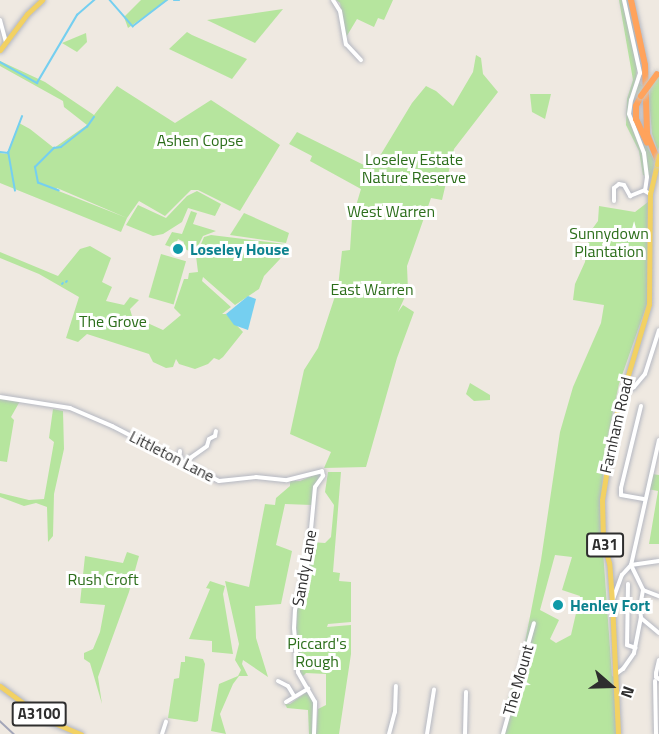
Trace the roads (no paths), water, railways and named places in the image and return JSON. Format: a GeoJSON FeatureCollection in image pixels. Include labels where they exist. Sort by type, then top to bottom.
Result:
{"type":"FeatureCollection","features":[{"type":"Feature","properties":{"kind":"highway"},"geometry":{"type":"LineString","coordinates":[[633,0],[645,69],[647,131],[658,159]]}},
{"type":"Feature","properties":{"kind":"highway"},"geometry":{"type":"LineString","coordinates":[[633,0],[648,66],[650,133],[658,159]]}},
{"type":"Feature","properties":{"kind":"highway"},"geometry":{"type":"LineString","coordinates":[[639,76],[642,64],[640,39]]}},
{"type":"Feature","properties":{"kind":"highway"},"geometry":{"type":"LineString","coordinates":[[658,73],[636,106],[636,120],[658,159]]}},
{"type":"Feature","properties":{"kind":"main road"},"geometry":{"type":"LineString","coordinates":[[0,50],[27,14],[42,0]]}},
{"type":"Feature","properties":{"kind":"main road","name":"Farnham Road"},"geometry":{"type":"LineString","coordinates":[[618,734],[612,602],[609,563],[603,540],[602,500],[609,445],[621,394],[649,304],[648,192],[658,159]]}},
{"type":"Feature","properties":{"kind":"main road","name":"A3100"},"geometry":{"type":"LineString","coordinates":[[0,686],[45,719],[81,734]]}},
{"type":"Feature","properties":{"kind":"street"},"geometry":{"type":"LineString","coordinates":[[333,0],[340,11],[346,44],[361,60]]}},
{"type":"Feature","properties":{"kind":"street"},"geometry":{"type":"LineString","coordinates":[[614,201],[614,188],[619,184],[624,185],[630,196],[648,192],[644,153],[629,114],[639,76],[624,0]]}},
{"type":"Feature","properties":{"kind":"street"},"geometry":{"type":"LineString","coordinates":[[0,20],[6,42]]}},
{"type":"Feature","properties":{"kind":"street"},"geometry":{"type":"LineString","coordinates":[[621,394],[630,390],[645,374],[659,330]]}},
{"type":"Feature","properties":{"kind":"street","name":"Littleton Lane"},"geometry":{"type":"LineString","coordinates":[[0,398],[61,405],[112,426],[211,479],[229,482],[256,477],[287,480],[322,471]]}},
{"type":"Feature","properties":{"kind":"street"},"geometry":{"type":"LineString","coordinates":[[641,406],[621,495],[644,499]]}},
{"type":"Feature","properties":{"kind":"street"},"geometry":{"type":"LineString","coordinates":[[180,451],[181,462],[207,446],[209,439],[215,436],[216,431]]}},
{"type":"Feature","properties":{"kind":"street"},"geometry":{"type":"LineString","coordinates":[[612,602],[622,574],[631,565],[659,440]]}},
{"type":"Feature","properties":{"kind":"street","name":"Sandy Lane"},"geometry":{"type":"LineString","coordinates":[[314,734],[315,702],[298,672],[295,610],[308,561],[315,487],[323,476],[322,471]]}},
{"type":"Feature","properties":{"kind":"street"},"geometry":{"type":"LineString","coordinates":[[631,565],[659,561]]}},
{"type":"Feature","properties":{"kind":"street"},"geometry":{"type":"LineString","coordinates":[[616,674],[631,660],[640,626],[640,602],[643,590],[631,565]]}},
{"type":"Feature","properties":{"kind":"street"},"geometry":{"type":"LineString","coordinates":[[628,584],[627,645],[636,648]]}},
{"type":"Feature","properties":{"kind":"street"},"geometry":{"type":"LineString","coordinates":[[643,590],[659,596]]}},
{"type":"Feature","properties":{"kind":"street"},"geometry":{"type":"LineString","coordinates":[[641,618],[659,633]]}},
{"type":"Feature","properties":{"kind":"street"},"geometry":{"type":"LineString","coordinates":[[640,626],[646,623]]}},
{"type":"Feature","properties":{"kind":"street","name":"The Mount"},"geometry":{"type":"LineString","coordinates":[[503,734],[534,625]]}},
{"type":"Feature","properties":{"kind":"street"},"geometry":{"type":"LineString","coordinates":[[656,734],[656,673],[659,660]]}},
{"type":"Feature","properties":{"kind":"street"},"geometry":{"type":"LineString","coordinates":[[278,681],[288,686],[294,696]]}},
{"type":"Feature","properties":{"kind":"street"},"geometry":{"type":"LineString","coordinates":[[389,734],[396,703],[396,686]]}},
{"type":"Feature","properties":{"kind":"street"},"geometry":{"type":"LineString","coordinates":[[286,702],[290,702],[294,696],[308,689]]}},
{"type":"Feature","properties":{"kind":"street"},"geometry":{"type":"LineString","coordinates":[[427,734],[434,690]]}},
{"type":"Feature","properties":{"kind":"street"},"geometry":{"type":"LineString","coordinates":[[465,734],[466,692]]}},
{"type":"Feature","properties":{"kind":"street"},"geometry":{"type":"LineString","coordinates":[[162,734],[166,722]]}},
{"type":"Feature","properties":{"kind":"water"},"geometry":{"type":"Polygon","coordinates":[[[248,296],[256,299],[248,330],[234,325],[226,314],[248,296]]]}},
{"type":"Feature","properties":{"kind":"waterway"},"geometry":{"type":"LineString","coordinates":[[0,62],[37,83],[77,15],[94,0]]}},
{"type":"Feature","properties":{"kind":"waterway"},"geometry":{"type":"LineString","coordinates":[[110,0],[133,26],[167,0]]}},
{"type":"Feature","properties":{"kind":"waterway"},"geometry":{"type":"LineString","coordinates":[[174,0],[179,0]]}},
{"type":"Feature","properties":{"kind":"waterway"},"geometry":{"type":"LineString","coordinates":[[15,191],[8,153],[22,117]]}},
{"type":"Feature","properties":{"kind":"waterway"},"geometry":{"type":"LineString","coordinates":[[59,191],[38,183],[35,167],[54,148],[61,147],[87,127],[94,117]]}},
{"type":"Feature","properties":{"kind":"waterway"},"geometry":{"type":"LineString","coordinates":[[0,152],[8,153]]}},
{"type":"Feature","properties":{"kind":"railway"},"geometry":{"type":"LineString","coordinates":[[0,721],[14,734]]}},
{"type":"Feature","properties":{"kind":"place","name":"Loseley House"},"geometry":{"type":"Point","coordinates":[178,249]}},
{"type":"Feature","properties":{"kind":"place","name":"Henley Fort"},"geometry":{"type":"Point","coordinates":[558,605]}},
{"type":"Feature","properties":{"kind":"park label","name":"Ashen Copse"},"geometry":{"type":"Point","coordinates":[200,140]}},
{"type":"Feature","properties":{"kind":"park label","name":"Loseley Estate Nature Reserve"},"geometry":{"type":"Point","coordinates":[414,168]}},
{"type":"Feature","properties":{"kind":"park label","name":"West Warren"},"geometry":{"type":"Point","coordinates":[391,211]}},
{"type":"Feature","properties":{"kind":"park label","name":"Sunnydown Plantation"},"geometry":{"type":"Point","coordinates":[609,242]}},
{"type":"Feature","properties":{"kind":"park label","name":"East Warren"},"geometry":{"type":"Point","coordinates":[372,289]}},
{"type":"Feature","properties":{"kind":"park label","name":"The Grove"},"geometry":{"type":"Point","coordinates":[113,321]}},
{"type":"Feature","properties":{"kind":"park label","name":"Rush Croft"},"geometry":{"type":"Point","coordinates":[103,579]}},
{"type":"Feature","properties":{"kind":"park label","name":"Piccard's Rough"},"geometry":{"type":"Point","coordinates":[317,652]}}]}
